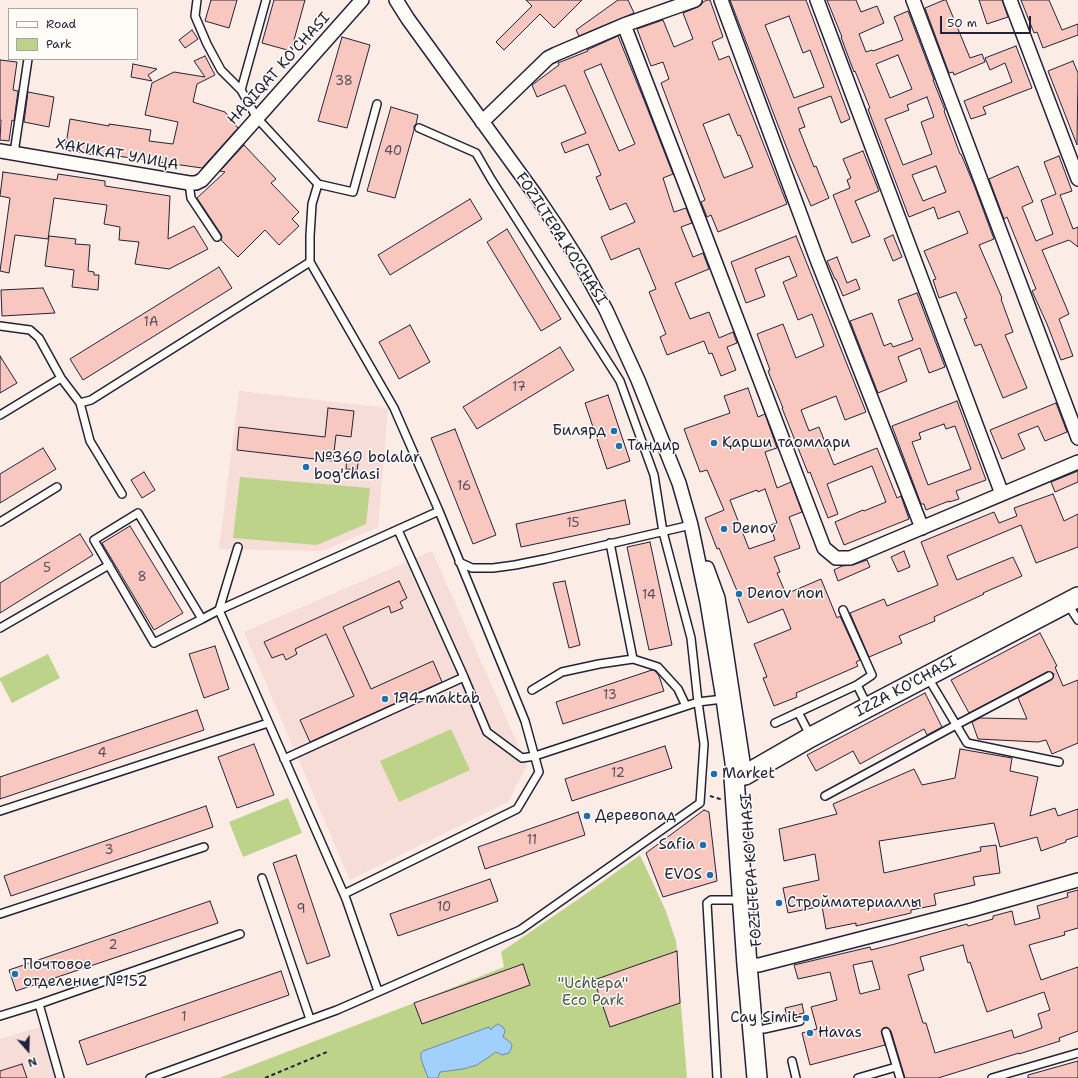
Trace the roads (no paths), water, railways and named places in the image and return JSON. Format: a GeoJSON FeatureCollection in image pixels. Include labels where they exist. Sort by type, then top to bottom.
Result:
{"type":"FeatureCollection","features":[{"type":"Feature","properties":{"kind":"main road","name":"IZZA KO'CHASI"},"geometry":{"type":"LineString","coordinates":[[740,776],[811,737],[1072,600]]}},
{"type":"Feature","properties":{"kind":"main road","name":"FOZILTEPA KO'CHASI"},"geometry":{"type":"LineString","coordinates":[[740,776],[743,900],[764,1029],[768,1078]]}},
{"type":"Feature","properties":{"kind":"main road","name":"FOZILTEPA KO'CHASI"},"geometry":{"type":"LineString","coordinates":[[740,776],[753,965],[757,1078]]}},
{"type":"Feature","properties":{"kind":"street","name":"HAQIQAT KO'CHASI"},"geometry":{"type":"LineString","coordinates":[[220,160],[362,0]]}},
{"type":"Feature","properties":{"kind":"street","name":"FOZILTEPA KO'CHASI"},"geometry":{"type":"LineString","coordinates":[[396,0],[412,25],[534,193],[559,230],[583,268],[606,310],[638,380],[668,452],[691,525],[707,602],[723,699],[740,776]]}},
{"type":"Feature","properties":{"kind":"street"},"geometry":{"type":"LineString","coordinates":[[482,122],[548,58],[624,25],[695,0]]}},
{"type":"Feature","properties":{"kind":"street"},"geometry":{"type":"LineString","coordinates":[[721,0],[819,264],[922,528]]}},
{"type":"Feature","properties":{"kind":"street"},"geometry":{"type":"LineString","coordinates":[[817,0],[1002,494]]}},
{"type":"Feature","properties":{"kind":"street"},"geometry":{"type":"LineString","coordinates":[[913,0],[1078,438]]}},
{"type":"Feature","properties":{"kind":"street"},"geometry":{"type":"LineString","coordinates":[[1010,0],[1078,179]]}},
{"type":"Feature","properties":{"kind":"street"},"geometry":{"type":"LineString","coordinates":[[624,25],[704,230],[824,548],[836,558],[850,558],[1078,462]]}},
{"type":"Feature","properties":{"kind":"street","name":"ХАКИКАТ УЛИЦА"},"geometry":{"type":"LineString","coordinates":[[0,151],[189,183],[196,183],[202,180],[220,160]]}},
{"type":"Feature","properties":{"kind":"street","name":"FOZILTEPA KO'CHASI"},"geometry":{"type":"LineString","coordinates":[[691,525],[718,598],[734,698],[740,776]]}},
{"type":"Feature","properties":{"kind":"street"},"geometry":{"type":"LineString","coordinates":[[753,965],[972,910],[1078,880]]}},
{"type":"Feature","properties":{"kind":"lane"},"geometry":{"type":"LineString","coordinates":[[197,0],[195,16],[207,44],[221,70],[241,90],[257,118],[318,184],[353,192],[377,104]]}},
{"type":"Feature","properties":{"kind":"lane"},"geometry":{"type":"LineString","coordinates":[[241,90],[266,0]]}},
{"type":"Feature","properties":{"kind":"lane"},"geometry":{"type":"LineString","coordinates":[[14,153],[28,60]]}},
{"type":"Feature","properties":{"kind":"lane"},"geometry":{"type":"LineString","coordinates":[[150,1078],[337,1010],[520,930],[700,803],[704,744],[691,638],[663,532],[654,475],[620,381],[491,179],[476,153],[418,128]]}},
{"type":"Feature","properties":{"kind":"lane"},"geometry":{"type":"LineString","coordinates":[[189,183],[190,198],[217,237]]}},
{"type":"Feature","properties":{"kind":"lane"},"geometry":{"type":"LineString","coordinates":[[318,184],[312,204],[310,262],[394,408],[439,511],[525,721],[539,772],[517,809],[344,894]]}},
{"type":"Feature","properties":{"kind":"lane"},"geometry":{"type":"LineString","coordinates":[[80,403],[91,400],[310,262]]}},
{"type":"Feature","properties":{"kind":"lane"},"geometry":{"type":"LineString","coordinates":[[0,326],[30,330],[38,338],[61,378],[80,403],[90,441],[122,494]]}},
{"type":"Feature","properties":{"kind":"lane"},"geometry":{"type":"LineString","coordinates":[[0,415],[61,378]]}},
{"type":"Feature","properties":{"kind":"lane"},"geometry":{"type":"LineString","coordinates":[[0,522],[57,487]]}},
{"type":"Feature","properties":{"kind":"lane"},"geometry":{"type":"LineString","coordinates":[[202,619],[138,514],[94,540],[154,643],[202,619],[219,610],[439,511]]}},
{"type":"Feature","properties":{"kind":"lane"},"geometry":{"type":"LineString","coordinates":[[459,562],[472,568],[493,568],[545,559],[691,525]]}},
{"type":"Feature","properties":{"kind":"lane"},"geometry":{"type":"LineString","coordinates":[[398,530],[487,732],[522,758],[535,756],[698,702],[723,699]]}},
{"type":"Feature","properties":{"kind":"lane"},"geometry":{"type":"LineString","coordinates":[[610,543],[634,659]]}},
{"type":"Feature","properties":{"kind":"lane"},"geometry":{"type":"LineString","coordinates":[[238,547],[219,610],[344,894],[378,991]]}},
{"type":"Feature","properties":{"kind":"lane"},"geometry":{"type":"LineString","coordinates":[[0,628],[109,565]]}},
{"type":"Feature","properties":{"kind":"lane"},"geometry":{"type":"LineString","coordinates":[[1072,600],[1078,620]]}},
{"type":"Feature","properties":{"kind":"lane"},"geometry":{"type":"LineString","coordinates":[[775,723],[857,685],[872,675],[843,610]]}},
{"type":"Feature","properties":{"kind":"lane"},"geometry":{"type":"LineString","coordinates":[[532,690],[562,672],[599,664],[634,659],[658,667],[678,689],[686,706]]}},
{"type":"Feature","properties":{"kind":"lane"},"geometry":{"type":"LineString","coordinates":[[927,676],[967,743],[1059,762]]}},
{"type":"Feature","properties":{"kind":"lane"},"geometry":{"type":"LineString","coordinates":[[825,796],[1049,676]]}},
{"type":"Feature","properties":{"kind":"lane"},"geometry":{"type":"LineString","coordinates":[[284,759],[464,678]]}},
{"type":"Feature","properties":{"kind":"lane"},"geometry":{"type":"LineString","coordinates":[[857,685],[869,707]]}},
{"type":"Feature","properties":{"kind":"lane"},"geometry":{"type":"LineString","coordinates":[[798,712],[811,737]]}},
{"type":"Feature","properties":{"kind":"lane"},"geometry":{"type":"LineString","coordinates":[[0,811],[268,723]]}},
{"type":"Feature","properties":{"kind":"lane"},"geometry":{"type":"LineString","coordinates":[[0,914],[204,847]]}},
{"type":"Feature","properties":{"kind":"lane"},"geometry":{"type":"LineString","coordinates":[[262,878],[310,1019]]}},
{"type":"Feature","properties":{"kind":"lane"},"geometry":{"type":"LineString","coordinates":[[717,1078],[707,902],[711,900],[743,900]]}},
{"type":"Feature","properties":{"kind":"lane"},"geometry":{"type":"LineString","coordinates":[[0,1016],[39,1004],[240,934]]}},
{"type":"Feature","properties":{"kind":"lane"},"geometry":{"type":"LineString","coordinates":[[39,1004],[60,1078]]}},
{"type":"Feature","properties":{"kind":"lane"},"geometry":{"type":"LineString","coordinates":[[764,1029],[800,1021]]}},
{"type":"Feature","properties":{"kind":"lane"},"geometry":{"type":"LineString","coordinates":[[886,1032],[900,1078]]}},
{"type":"Feature","properties":{"kind":"lane"},"geometry":{"type":"LineString","coordinates":[[992,1078],[1078,1053]]}},
{"type":"Feature","properties":{"kind":"lane"},"geometry":{"type":"LineString","coordinates":[[792,1062],[796,1078]]}},
{"type":"Feature","properties":{"kind":"lane"},"geometry":{"type":"LineString","coordinates":[[858,1078],[896,1067]]}},
{"type":"Feature","properties":{"kind":"water"},"geometry":{"type":"Polygon","coordinates":[[[498,1024],[503,1027],[505,1031],[503,1037],[512,1045],[509,1053],[502,1055],[496,1052],[477,1065],[463,1069],[440,1072],[438,1078],[428,1078],[421,1059],[421,1053],[423,1051],[489,1027],[491,1030],[498,1024]]]}},
{"type":"Feature","properties":{"kind":"place","name":"Билярд"},"geometry":{"type":"Point","coordinates":[614,431]}},
{"type":"Feature","properties":{"kind":"place","name":"Қарши таомлари"},"geometry":{"type":"Point","coordinates":[714,443]}},
{"type":"Feature","properties":{"kind":"place","name":"Тандир"},"geometry":{"type":"Point","coordinates":[619,446]}},
{"type":"Feature","properties":{"kind":"place","name":"№360 bolalar bog'chasi"},"geometry":{"type":"Point","coordinates":[306,467]}},
{"type":"Feature","properties":{"kind":"place","name":"Denov"},"geometry":{"type":"Point","coordinates":[724,529]}},
{"type":"Feature","properties":{"kind":"place","name":"Denov non"},"geometry":{"type":"Point","coordinates":[739,594]}},
{"type":"Feature","properties":{"kind":"place","name":"194-maktab"},"geometry":{"type":"Point","coordinates":[385,699]}},
{"type":"Feature","properties":{"kind":"place","name":"Market"},"geometry":{"type":"Point","coordinates":[714,774]}},
{"type":"Feature","properties":{"kind":"place","name":"Деревопад"},"geometry":{"type":"Point","coordinates":[587,816]}},
{"type":"Feature","properties":{"kind":"place","name":"Safia"},"geometry":{"type":"Point","coordinates":[703,845]}},
{"type":"Feature","properties":{"kind":"place","name":"EVOS"},"geometry":{"type":"Point","coordinates":[710,875]}},
{"type":"Feature","properties":{"kind":"place","name":"Стройматериаллы"},"geometry":{"type":"Point","coordinates":[779,903]}},
{"type":"Feature","properties":{"kind":"place","name":"Почтовое отделение №152"},"geometry":{"type":"Point","coordinates":[15,974]}},
{"type":"Feature","properties":{"kind":"place","name":"Cay Simit"},"geometry":{"type":"Point","coordinates":[806,1018]}},
{"type":"Feature","properties":{"kind":"place","name":"Havas"},"geometry":{"type":"Point","coordinates":[810,1033]}},
{"type":"Feature","properties":{"kind":"park label","name":"\"Uchtepa\" Eco Park"},"geometry":{"type":"Point","coordinates":[593,992]}}]}
